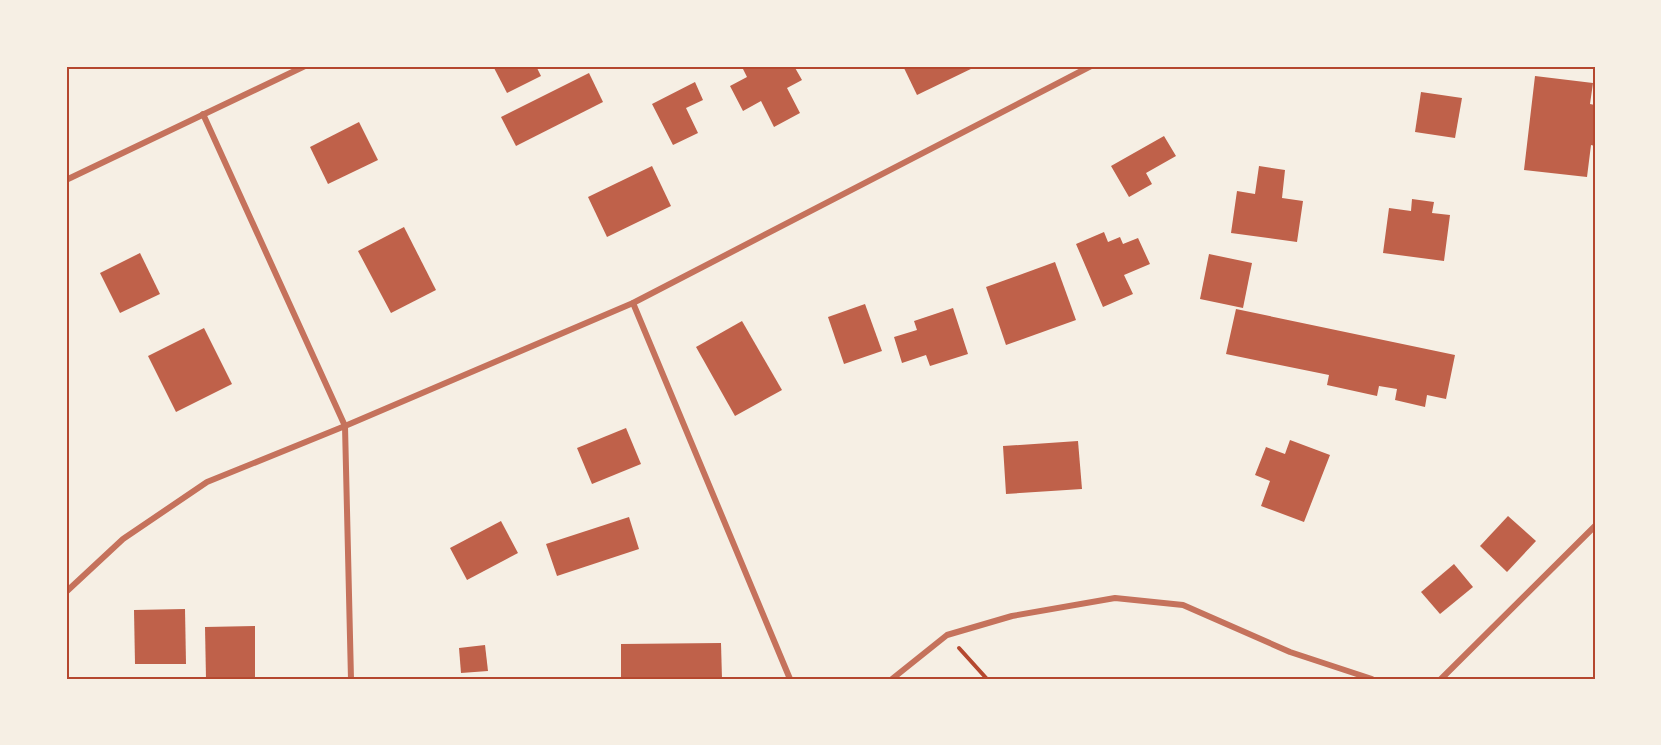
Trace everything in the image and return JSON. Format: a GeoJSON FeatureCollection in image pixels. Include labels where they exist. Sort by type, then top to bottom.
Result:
{"type":"FeatureCollection","features":[{"type":"Feature","properties":{"kind":"street"},"geometry":{"type":"LineString","coordinates":[[66,180],[305,66]]}},
{"type":"Feature","properties":{"kind":"street"},"geometry":{"type":"LineString","coordinates":[[66,592],[123,539],[207,482],[345,426],[633,303],[1091,66]]}},
{"type":"Feature","properties":{"kind":"street"},"geometry":{"type":"LineString","coordinates":[[203,114],[345,426],[351,679]]}},
{"type":"Feature","properties":{"kind":"street"},"geometry":{"type":"LineString","coordinates":[[633,303],[790,679]]}},
{"type":"Feature","properties":{"kind":"street"},"geometry":{"type":"LineString","coordinates":[[1441,679],[1595,525]]}},
{"type":"Feature","properties":{"kind":"street"},"geometry":{"type":"LineString","coordinates":[[892,679],[947,635],[1012,616],[1115,598],[1183,605],[1290,652],[1372,679]]}},
{"type":"Feature","properties":{"kind":"path"},"geometry":{"type":"LineString","coordinates":[[947,635],[987,679]]}},
{"type":"Feature","properties":{"kind":"building"},"geometry":{"type":"Polygon","coordinates":[[[493,66],[536,66],[541,76],[507,93],[493,66]]]}},
{"type":"Feature","properties":{"kind":"building"},"geometry":{"type":"Polygon","coordinates":[[[749,66],[794,66],[802,80],[787,88],[800,113],[774,127],[761,101],[743,111],[730,86],[747,77],[743,69],[749,66]]]}},
{"type":"Feature","properties":{"kind":"building"},"geometry":{"type":"Polygon","coordinates":[[[903,66],[977,66],[917,95],[903,66]]]}},
{"type":"Feature","properties":{"kind":"building"},"geometry":{"type":"Polygon","coordinates":[[[589,73],[603,102],[516,146],[501,117],[589,73]]]}},
{"type":"Feature","properties":{"kind":"building"},"geometry":{"type":"Polygon","coordinates":[[[1535,76],[1593,83],[1590,104],[1595,105],[1595,146],[1591,145],[1587,177],[1524,170],[1535,76]]]}},
{"type":"Feature","properties":{"kind":"building"},"geometry":{"type":"Polygon","coordinates":[[[695,82],[703,100],[686,108],[698,133],[673,145],[652,104],[695,82]]]}},
{"type":"Feature","properties":{"kind":"building"},"geometry":{"type":"Polygon","coordinates":[[[1421,92],[1462,98],[1455,138],[1415,132],[1421,92]]]}},
{"type":"Feature","properties":{"kind":"building"},"geometry":{"type":"Polygon","coordinates":[[[359,122],[378,160],[328,184],[310,147],[359,122]]]}},
{"type":"Feature","properties":{"kind":"building"},"geometry":{"type":"Polygon","coordinates":[[[1164,136],[1176,156],[1146,173],[1152,184],[1129,197],[1111,166],[1164,136]]]}},
{"type":"Feature","properties":{"kind":"building"},"geometry":{"type":"Polygon","coordinates":[[[652,166],[671,206],[607,237],[588,197],[652,166]]]}},
{"type":"Feature","properties":{"kind":"building"},"geometry":{"type":"Polygon","coordinates":[[[1259,166],[1285,170],[1282,198],[1303,201],[1297,242],[1231,233],[1237,191],[1255,194],[1259,166]]]}},
{"type":"Feature","properties":{"kind":"building"},"geometry":{"type":"Polygon","coordinates":[[[1412,199],[1434,202],[1432,213],[1450,215],[1444,261],[1383,253],[1389,208],[1411,211],[1412,199]]]}},
{"type":"Feature","properties":{"kind":"building"},"geometry":{"type":"Polygon","coordinates":[[[404,227],[436,290],[391,313],[358,251],[404,227]]]}},
{"type":"Feature","properties":{"kind":"building"},"geometry":{"type":"Polygon","coordinates":[[[1104,232],[1108,242],[1120,237],[1123,244],[1138,238],[1150,264],[1124,275],[1133,294],[1103,307],[1076,244],[1104,232]]]}},
{"type":"Feature","properties":{"kind":"building"},"geometry":{"type":"Polygon","coordinates":[[[140,253],[160,294],[120,313],[100,273],[140,253]]]}},
{"type":"Feature","properties":{"kind":"building"},"geometry":{"type":"Polygon","coordinates":[[[1209,254],[1252,263],[1243,308],[1200,299],[1209,254]]]}},
{"type":"Feature","properties":{"kind":"building"},"geometry":{"type":"Polygon","coordinates":[[[1055,262],[1076,320],[1006,345],[986,287],[1055,262]]]}},
{"type":"Feature","properties":{"kind":"building"},"geometry":{"type":"Polygon","coordinates":[[[865,304],[882,351],[844,364],[828,317],[865,304]]]}},
{"type":"Feature","properties":{"kind":"building"},"geometry":{"type":"Polygon","coordinates":[[[953,308],[968,354],[930,366],[926,355],[902,363],[894,337],[917,330],[914,321],[953,308]]]}},
{"type":"Feature","properties":{"kind":"building"},"geometry":{"type":"Polygon","coordinates":[[[1236,309],[1455,355],[1446,399],[1427,395],[1425,407],[1395,400],[1397,389],[1379,386],[1377,396],[1327,385],[1329,375],[1226,354],[1236,309]]]}},
{"type":"Feature","properties":{"kind":"building"},"geometry":{"type":"Polygon","coordinates":[[[742,321],[782,390],[735,416],[696,347],[742,321]]]}},
{"type":"Feature","properties":{"kind":"building"},"geometry":{"type":"Polygon","coordinates":[[[204,328],[232,384],[176,412],[148,356],[204,328]]]}},
{"type":"Feature","properties":{"kind":"building"},"geometry":{"type":"Polygon","coordinates":[[[626,428],[641,464],[592,484],[577,448],[626,428]]]}},
{"type":"Feature","properties":{"kind":"building"},"geometry":{"type":"Polygon","coordinates":[[[1290,440],[1330,455],[1304,522],[1261,506],[1270,481],[1255,475],[1266,447],[1285,454],[1290,440]]]}},
{"type":"Feature","properties":{"kind":"building"},"geometry":{"type":"Polygon","coordinates":[[[1078,441],[1082,489],[1006,494],[1003,446],[1078,441]]]}},
{"type":"Feature","properties":{"kind":"building"},"geometry":{"type":"Polygon","coordinates":[[[1508,516],[1536,541],[1507,572],[1480,546],[1508,516]]]}},
{"type":"Feature","properties":{"kind":"building"},"geometry":{"type":"Polygon","coordinates":[[[629,517],[639,549],[557,576],[546,544],[629,517]]]}},
{"type":"Feature","properties":{"kind":"building"},"geometry":{"type":"Polygon","coordinates":[[[501,521],[518,553],[467,580],[450,548],[501,521]]]}},
{"type":"Feature","properties":{"kind":"building"},"geometry":{"type":"Polygon","coordinates":[[[1454,564],[1473,587],[1440,614],[1421,592],[1454,564]]]}},
{"type":"Feature","properties":{"kind":"building"},"geometry":{"type":"Polygon","coordinates":[[[185,609],[186,664],[135,664],[134,610],[185,609]]]}},
{"type":"Feature","properties":{"kind":"building"},"geometry":{"type":"Polygon","coordinates":[[[255,626],[255,679],[206,679],[205,627],[255,626]]]}},
{"type":"Feature","properties":{"kind":"building"},"geometry":{"type":"Polygon","coordinates":[[[721,643],[722,679],[621,679],[621,644],[721,643]]]}},
{"type":"Feature","properties":{"kind":"building"},"geometry":{"type":"Polygon","coordinates":[[[485,645],[488,671],[461,673],[459,648],[485,645]]]}}]}
